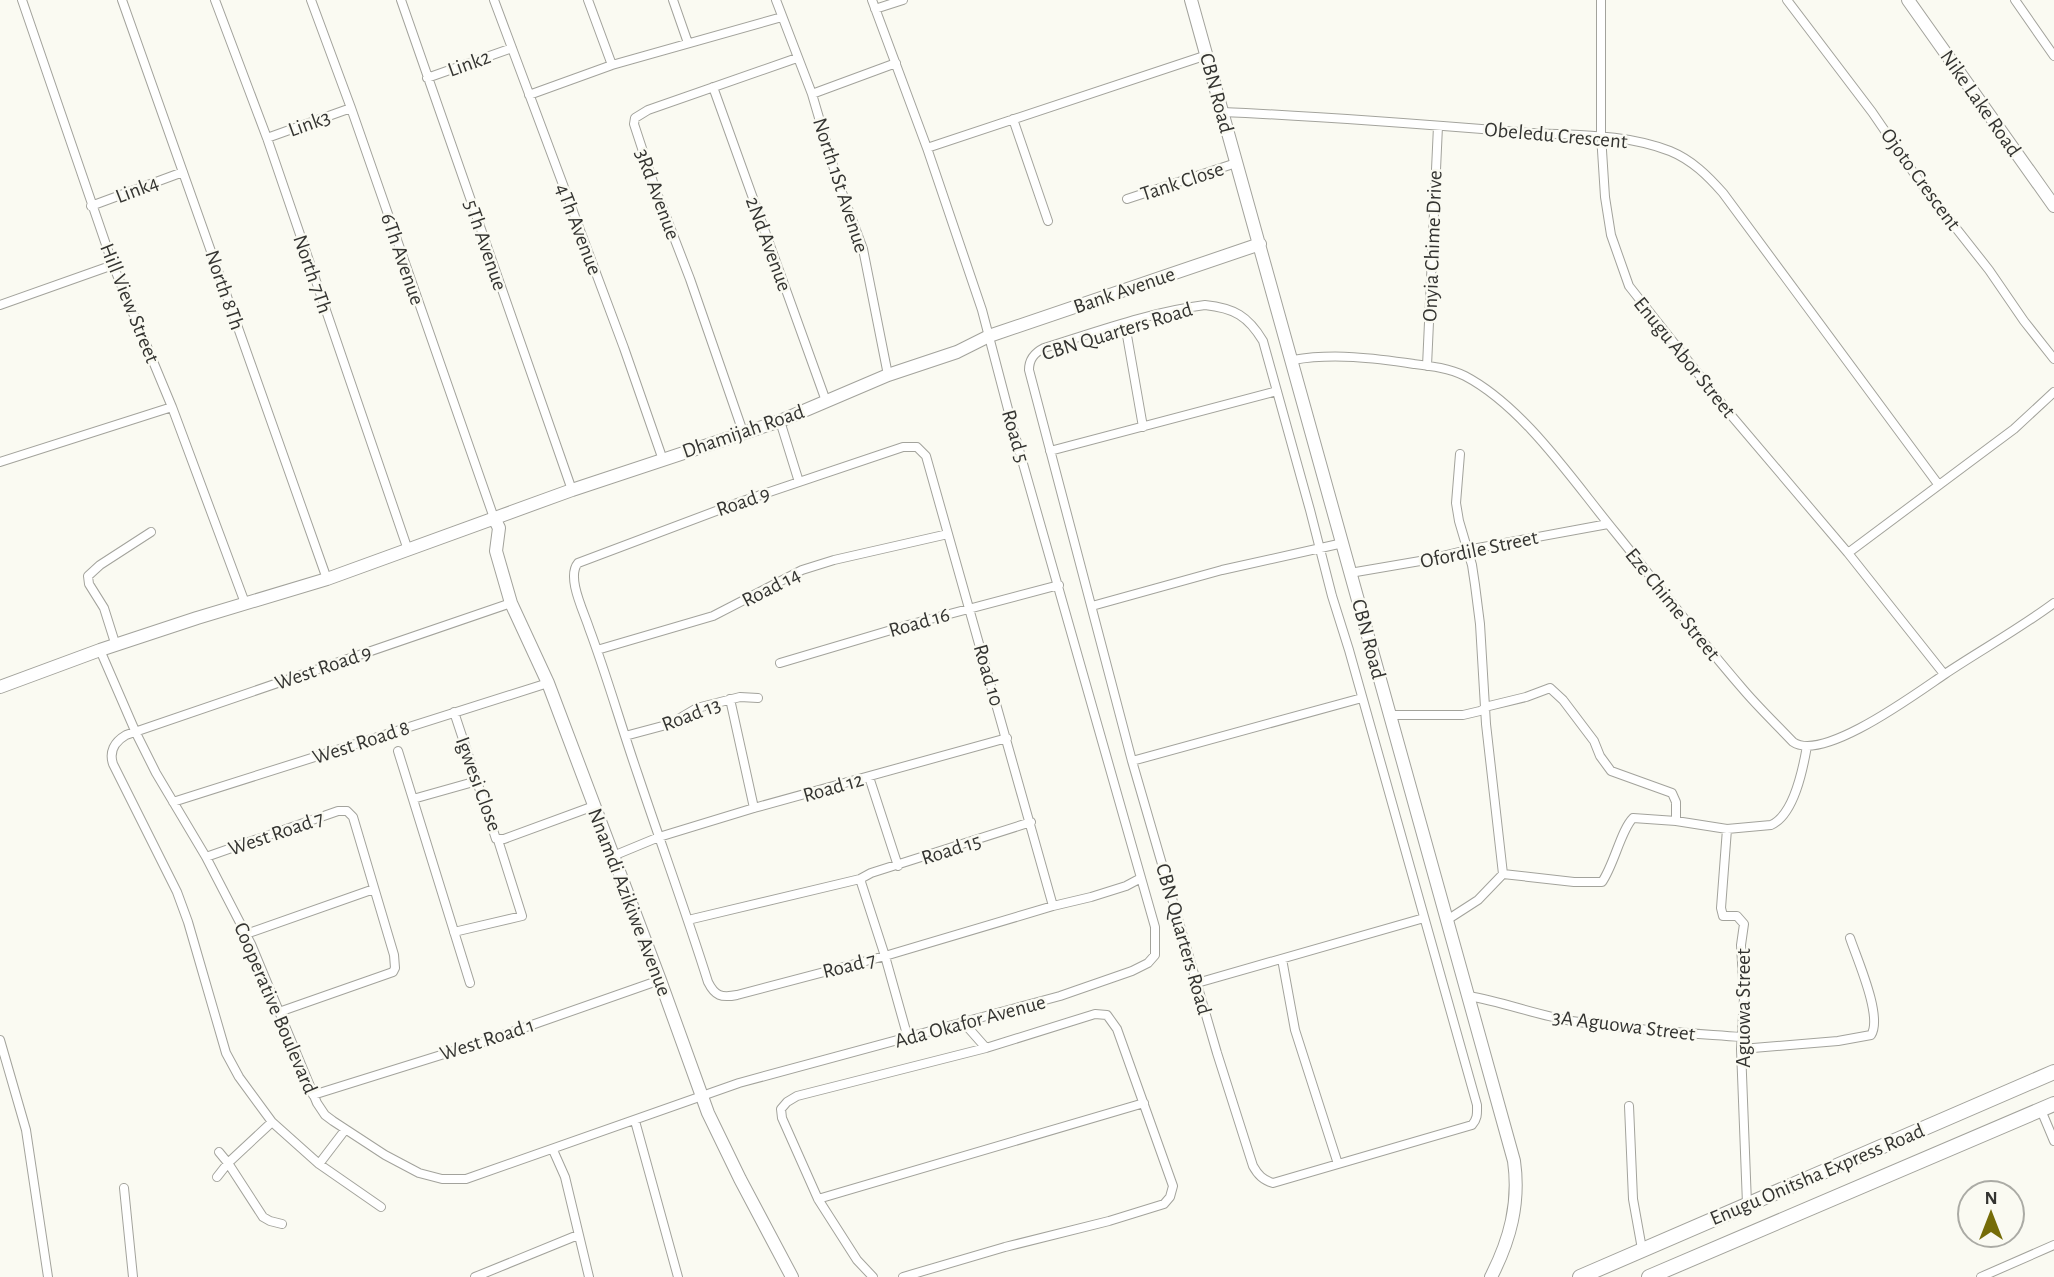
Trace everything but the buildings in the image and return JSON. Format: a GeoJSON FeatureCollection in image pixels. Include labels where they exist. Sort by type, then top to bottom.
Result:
{"type":"FeatureCollection","features":[{"type":"Feature","properties":{"kind":"highway","name":"Enugu Onitsha Express Road"},"geometry":{"type":"LineString","coordinates":[[1580,1277],[2054,1072]]}},
{"type":"Feature","properties":{"kind":"highway","name":"Enugu Onitsha Express Road"},"geometry":{"type":"LineString","coordinates":[[1649,1277],[2047,1107]]}},
{"type":"Feature","properties":{"kind":"main road","name":"CBN Road"},"geometry":{"type":"LineString","coordinates":[[1191,0],[1514,1161],[1517,1181],[1514,1213],[1502,1255],[1491,1277]]}},
{"type":"Feature","properties":{"kind":"main road","name":"Nike Lake Road"},"geometry":{"type":"LineString","coordinates":[[1908,0],[2054,206]]}},
{"type":"Feature","properties":{"kind":"main road","name":"Bank Avenue"},"geometry":{"type":"LineString","coordinates":[[989,336],[1259,244]]}},
{"type":"Feature","properties":{"kind":"main road","name":"Dhamijah Road"},"geometry":{"type":"LineString","coordinates":[[0,687],[100,650],[327,579],[572,490],[780,421],[888,375],[957,352],[989,336]]}},
{"type":"Feature","properties":{"kind":"main road","name":"Nnamdi Azikiwe Avenue"},"geometry":{"type":"LineString","coordinates":[[494,518],[499,528],[496,551],[510,603],[548,683],[701,1096],[722,1144],[792,1277]]}},
{"type":"Feature","properties":{"kind":"main road"},"geometry":{"type":"LineString","coordinates":[[1501,1277],[1502,1255]]}},
{"type":"Feature","properties":{"kind":"street","name":"Hill View Street"},"geometry":{"type":"LineString","coordinates":[[22,0],[91,206],[172,407],[245,603]]}},
{"type":"Feature","properties":{"kind":"street","name":"North 8Th"},"geometry":{"type":"LineString","coordinates":[[122,0],[327,579]]}},
{"type":"Feature","properties":{"kind":"street","name":"North 7Th"},"geometry":{"type":"LineString","coordinates":[[215,0],[267,138],[408,550]]}},
{"type":"Feature","properties":{"kind":"street","name":"6Th Avenue"},"geometry":{"type":"LineString","coordinates":[[311,0],[494,518]]}},
{"type":"Feature","properties":{"kind":"street","name":"5Th Avenue"},"geometry":{"type":"LineString","coordinates":[[401,0],[572,490]]}},
{"type":"Feature","properties":{"kind":"street","name":"4Th Avenue"},"geometry":{"type":"LineString","coordinates":[[494,0],[663,460]]}},
{"type":"Feature","properties":{"kind":"street"},"geometry":{"type":"LineString","coordinates":[[588,0],[611,65]]}},
{"type":"Feature","properties":{"kind":"street"},"geometry":{"type":"LineString","coordinates":[[673,0],[688,43]]}},
{"type":"Feature","properties":{"kind":"street","name":"North 1St Avenue"},"geometry":{"type":"LineString","coordinates":[[776,0],[812,94],[837,179],[863,249],[888,375]]}},
{"type":"Feature","properties":{"kind":"street"},"geometry":{"type":"LineString","coordinates":[[874,5],[903,0]]}},
{"type":"Feature","properties":{"kind":"street","name":"Enugu Abor Street"},"geometry":{"type":"LineString","coordinates":[[1601,0],[1601,135],[1604,183],[1609,226],[1630,289],[1944,674]]}},
{"type":"Feature","properties":{"kind":"street","name":"Ojoto Crescent"},"geometry":{"type":"LineString","coordinates":[[1787,0],[2054,359]]}},
{"type":"Feature","properties":{"kind":"street"},"geometry":{"type":"LineString","coordinates":[[2015,0],[2054,56]]}},
{"type":"Feature","properties":{"kind":"street","name":"Road 5"},"geometry":{"type":"LineString","coordinates":[[874,5],[927,148],[989,336],[1141,878]]}},
{"type":"Feature","properties":{"kind":"street"},"geometry":{"type":"LineString","coordinates":[[529,95],[611,65],[782,17]]}},
{"type":"Feature","properties":{"kind":"street","name":"Link2"},"geometry":{"type":"LineString","coordinates":[[427,78],[512,48]]}},
{"type":"Feature","properties":{"kind":"street"},"geometry":{"type":"LineString","coordinates":[[927,148],[1207,55]]}},
{"type":"Feature","properties":{"kind":"street","name":"3Rd Avenue"},"geometry":{"type":"LineString","coordinates":[[743,432],[634,124],[635,118],[648,110],[797,58]]}},
{"type":"Feature","properties":{"kind":"street"},"geometry":{"type":"LineString","coordinates":[[812,94],[896,63]]}},
{"type":"Feature","properties":{"kind":"street","name":"2Nd Avenue"},"geometry":{"type":"LineString","coordinates":[[713,87],[826,401]]}},
{"type":"Feature","properties":{"kind":"street","name":"Link3"},"geometry":{"type":"LineString","coordinates":[[267,138],[351,108]]}},
{"type":"Feature","properties":{"kind":"street","name":"Obeledu Crescent"},"geometry":{"type":"LineString","coordinates":[[1222,112],[1300,115],[1532,133],[1601,135],[1668,150],[1688,160],[1723,193],[1938,484]]}},
{"type":"Feature","properties":{"kind":"street"},"geometry":{"type":"LineString","coordinates":[[1013,119],[1048,221]]}},
{"type":"Feature","properties":{"kind":"street","name":"Onyia Chime Drive"},"geometry":{"type":"LineString","coordinates":[[1427,366],[1438,126]]}},
{"type":"Feature","properties":{"kind":"street","name":"Tank Close"},"geometry":{"type":"LineString","coordinates":[[1127,199],[1236,163]]}},
{"type":"Feature","properties":{"kind":"street","name":"Link4"},"geometry":{"type":"LineString","coordinates":[[91,206],[183,172]]}},
{"type":"Feature","properties":{"kind":"street"},"geometry":{"type":"LineString","coordinates":[[0,305],[113,265]]}},
{"type":"Feature","properties":{"kind":"street","name":"CBN Quarters Road"},"geometry":{"type":"LineString","coordinates":[[1205,305],[1224,307],[1239,314],[1254,327],[1263,341],[1277,391],[1477,1105],[1476,1120],[1472,1125],[1273,1183],[1265,1181],[1253,1166],[1217,1052],[1132,761],[1029,370],[1031,359],[1044,348],[1188,307],[1205,305]]}},
{"type":"Feature","properties":{"kind":"street"},"geometry":{"type":"LineString","coordinates":[[1125,324],[1143,426]]}},
{"type":"Feature","properties":{"kind":"street","name":"Eze Chime Street"},"geometry":{"type":"LineString","coordinates":[[1293,360],[1310,357],[1354,357],[1442,368],[1464,376],[1499,399],[1537,437],[1716,657],[1793,742],[1803,746],[1805,758],[1801,777],[1785,814],[1777,822],[1758,827],[1727,829]]}},
{"type":"Feature","properties":{"kind":"street"},"geometry":{"type":"LineString","coordinates":[[1050,451],[1277,391]]}},
{"type":"Feature","properties":{"kind":"street"},"geometry":{"type":"LineString","coordinates":[[1848,553],[2014,429],[2054,392]]}},
{"type":"Feature","properties":{"kind":"street"},"geometry":{"type":"LineString","coordinates":[[0,461],[172,407]]}},
{"type":"Feature","properties":{"kind":"street"},"geometry":{"type":"LineString","coordinates":[[780,421],[799,482]]}},
{"type":"Feature","properties":{"kind":"street","name":"Road 9"},"geometry":{"type":"LineString","coordinates":[[574,568],[578,563],[661,531],[799,482],[903,447],[917,447]]}},
{"type":"Feature","properties":{"kind":"street","name":"Road 10"},"geometry":{"type":"LineString","coordinates":[[917,447],[926,456],[1053,906]]}},
{"type":"Feature","properties":{"kind":"street"},"geometry":{"type":"LineString","coordinates":[[1460,454],[1456,503],[1472,565],[1478,609],[1485,709],[1503,874]]}},
{"type":"Feature","properties":{"kind":"street","name":"Ofordile Street"},"geometry":{"type":"LineString","coordinates":[[1350,573],[1608,524]]}},
{"type":"Feature","properties":{"kind":"street"},"geometry":{"type":"LineString","coordinates":[[116,646],[104,608],[89,584],[88,576],[100,565],[151,532]]}},
{"type":"Feature","properties":{"kind":"street","name":"Road 14"},"geometry":{"type":"LineString","coordinates":[[597,650],[713,616],[802,570],[948,534]]}},
{"type":"Feature","properties":{"kind":"street"},"geometry":{"type":"LineString","coordinates":[[1092,606],[1233,568],[1343,543]]}},
{"type":"Feature","properties":{"kind":"street","name":"Road 7"},"geometry":{"type":"LineString","coordinates":[[574,568],[572,575],[578,594],[713,991],[724,997],[885,956],[1126,886],[1141,878]]}},
{"type":"Feature","properties":{"kind":"street","name":"Road 16"},"geometry":{"type":"LineString","coordinates":[[780,663],[970,608],[1059,586]]}},
{"type":"Feature","properties":{"kind":"street","name":"West Road 9"},"geometry":{"type":"LineString","coordinates":[[136,733],[510,603]]}},
{"type":"Feature","properties":{"kind":"street"},"geometry":{"type":"LineString","coordinates":[[1803,746],[1838,738],[1867,724],[2054,603]]}},
{"type":"Feature","properties":{"kind":"street","name":"Cooperative Boulevard"},"geometry":{"type":"LineString","coordinates":[[100,650],[136,733],[246,934],[313,1095],[325,1115],[345,1130],[419,1172],[442,1179],[467,1179],[701,1096]]}},
{"type":"Feature","properties":{"kind":"street","name":"West Road 8"},"geometry":{"type":"LineString","coordinates":[[173,803],[548,683]]}},
{"type":"Feature","properties":{"kind":"street"},"geometry":{"type":"LineString","coordinates":[[1390,715],[1472,714],[1489,706],[1552,690],[1563,700],[1594,741],[1600,756],[1611,771],[1672,793],[1676,802],[1676,821]]}},
{"type":"Feature","properties":{"kind":"street","name":"Road 13"},"geometry":{"type":"LineString","coordinates":[[625,736],[670,724],[696,709],[730,699],[758,698]]}},
{"type":"Feature","properties":{"kind":"street"},"geometry":{"type":"LineString","coordinates":[[1132,761],[1362,698]]}},
{"type":"Feature","properties":{"kind":"street"},"geometry":{"type":"LineString","coordinates":[[730,699],[754,808]]}},
{"type":"Feature","properties":{"kind":"street","name":"Igwesi Close"},"geometry":{"type":"LineString","coordinates":[[454,712],[495,837],[498,839],[594,806]]}},
{"type":"Feature","properties":{"kind":"street"},"geometry":{"type":"LineString","coordinates":[[136,733],[118,739],[110,756],[177,892],[226,1052],[239,1077],[272,1122],[319,1164],[381,1208]]}},
{"type":"Feature","properties":{"kind":"street","name":"Road 12"},"geometry":{"type":"LineString","coordinates":[[613,856],[659,837],[754,808],[1006,738]]}},
{"type":"Feature","properties":{"kind":"street"},"geometry":{"type":"LineString","coordinates":[[398,751],[470,983]]}},
{"type":"Feature","properties":{"kind":"street"},"geometry":{"type":"LineString","coordinates":[[869,777],[898,866]]}},
{"type":"Feature","properties":{"kind":"street"},"geometry":{"type":"LineString","coordinates":[[413,799],[477,781]]}},
{"type":"Feature","properties":{"kind":"street","name":"West Road 7"},"geometry":{"type":"LineString","coordinates":[[206,857],[338,811],[347,811],[355,822],[374,889]]}},
{"type":"Feature","properties":{"kind":"street"},"geometry":{"type":"LineString","coordinates":[[1503,874],[1574,882],[1602,882],[1633,818],[1727,829]]}},
{"type":"Feature","properties":{"kind":"street","name":"Road 15"},"geometry":{"type":"LineString","coordinates":[[688,920],[860,879],[871,873],[1031,822]]}},
{"type":"Feature","properties":{"kind":"street","name":"Aguowa Street"},"geometry":{"type":"LineString","coordinates":[[1727,829],[1721,908],[1723,916],[1737,916],[1744,924],[1741,945],[1744,998],[1741,1049],[1747,1204]]}},
{"type":"Feature","properties":{"kind":"street"},"geometry":{"type":"LineString","coordinates":[[454,932],[522,916],[498,839]]}},
{"type":"Feature","properties":{"kind":"street"},"geometry":{"type":"LineString","coordinates":[[1447,920],[1478,900],[1503,874]]}},
{"type":"Feature","properties":{"kind":"street","name":"Ada Okafor Avenue"},"geometry":{"type":"LineString","coordinates":[[701,1096],[757,1078],[1060,996],[1149,963],[1156,955],[1155,927],[1141,878]]}},
{"type":"Feature","properties":{"kind":"street"},"geometry":{"type":"LineString","coordinates":[[860,879],[908,1038]]}},
{"type":"Feature","properties":{"kind":"street"},"geometry":{"type":"LineString","coordinates":[[246,934],[374,889],[396,961],[393,972],[279,1012]]}},
{"type":"Feature","properties":{"kind":"street"},"geometry":{"type":"LineString","coordinates":[[1197,983],[1423,918]]}},
{"type":"Feature","properties":{"kind":"street"},"geometry":{"type":"LineString","coordinates":[[1741,1049],[1838,1041],[1871,1035],[1875,1025],[1872,1003],[1850,938]]}},
{"type":"Feature","properties":{"kind":"street"},"geometry":{"type":"LineString","coordinates":[[1282,959],[1295,1030],[1339,1164]]}},
{"type":"Feature","properties":{"kind":"street","name":"West Road 1"},"geometry":{"type":"LineString","coordinates":[[313,1095],[489,1040],[660,980]]}},
{"type":"Feature","properties":{"kind":"street","name":"3A Aguowa Street"},"geometry":{"type":"LineString","coordinates":[[1468,996],[1578,1022],[1741,1037]]}},
{"type":"Feature","properties":{"kind":"street"},"geometry":{"type":"LineString","coordinates":[[873,1277],[857,1260],[818,1199],[782,1118],[781,1109],[787,1102],[797,1096],[986,1048],[1095,1014],[1107,1015],[1117,1029],[1173,1186],[1170,1197],[1164,1204],[1109,1221],[1005,1247],[903,1277]]}},
{"type":"Feature","properties":{"kind":"street"},"geometry":{"type":"LineString","coordinates":[[964,1023],[986,1048]]}},
{"type":"Feature","properties":{"kind":"street"},"geometry":{"type":"LineString","coordinates":[[0,1040],[4,1068],[26,1130],[48,1277]]}},
{"type":"Feature","properties":{"kind":"street"},"geometry":{"type":"LineString","coordinates":[[818,1199],[1144,1103]]}},
{"type":"Feature","properties":{"kind":"street"},"geometry":{"type":"LineString","coordinates":[[1629,1106],[1633,1199],[1642,1249]]}},
{"type":"Feature","properties":{"kind":"street"},"geometry":{"type":"LineString","coordinates":[[2047,1107],[2054,1141]]}},
{"type":"Feature","properties":{"kind":"street"},"geometry":{"type":"LineString","coordinates":[[635,1121],[678,1277]]}},
{"type":"Feature","properties":{"kind":"street"},"geometry":{"type":"LineString","coordinates":[[217,1177],[228,1163],[272,1122]]}},
{"type":"Feature","properties":{"kind":"street"},"geometry":{"type":"LineString","coordinates":[[319,1164],[345,1130]]}},
{"type":"Feature","properties":{"kind":"street"},"geometry":{"type":"LineString","coordinates":[[553,1150],[565,1177],[589,1277]]}},
{"type":"Feature","properties":{"kind":"street"},"geometry":{"type":"LineString","coordinates":[[219,1152],[263,1217],[282,1224]]}},
{"type":"Feature","properties":{"kind":"street"},"geometry":{"type":"LineString","coordinates":[[124,1188],[133,1277]]}},
{"type":"Feature","properties":{"kind":"street"},"geometry":{"type":"LineString","coordinates":[[475,1277],[579,1235]]}},
{"type":"Feature","properties":{"kind":"street"},"geometry":{"type":"LineString","coordinates":[[1985,1276],[2054,1245]]}}]}
